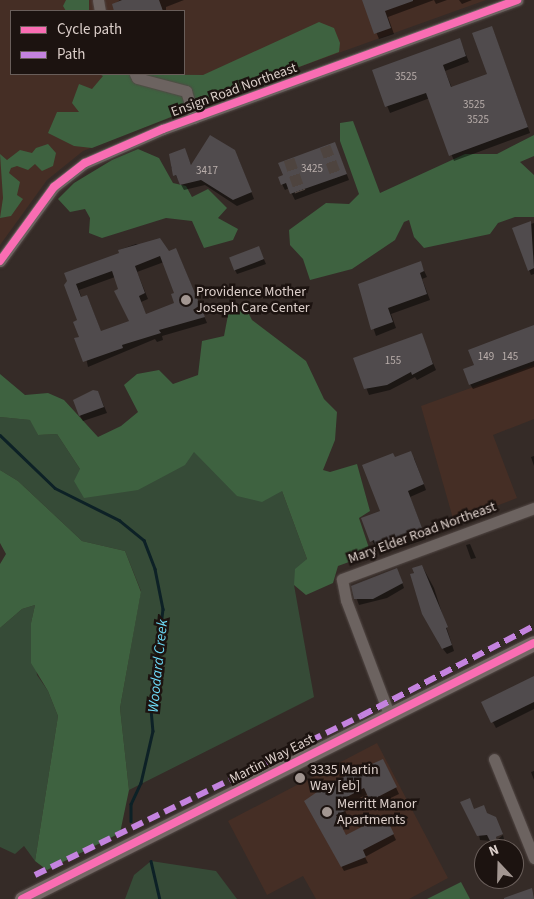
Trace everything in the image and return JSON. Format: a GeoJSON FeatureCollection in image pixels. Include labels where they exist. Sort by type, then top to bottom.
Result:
{"type":"FeatureCollection","features":[{"type":"Feature","properties":{"kind":"main road","name":"Martin Way East"},"geometry":{"type":"LineString","coordinates":[[30,897],[534,642]]}},
{"type":"Feature","properties":{"kind":"street","name":"Ensign Road Northeast"},"geometry":{"type":"LineString","coordinates":[[0,261],[36,209],[67,175],[103,154],[194,118],[517,0]]}},
{"type":"Feature","properties":{"kind":"street"},"geometry":{"type":"LineString","coordinates":[[136,75],[137,78],[186,91],[194,118]]}},
{"type":"Feature","properties":{"kind":"street","name":"Mary Elder Road Northeast"},"geometry":{"type":"LineString","coordinates":[[389,714],[346,600],[342,579],[534,508]]}},
{"type":"Feature","properties":{"kind":"street"},"geometry":{"type":"LineString","coordinates":[[494,759],[534,858]]}},
{"type":"Feature","properties":{"kind":"shaded area"},"geometry":{"type":"Polygon","coordinates":[[[0,0],[486,0],[291,70],[273,73],[271,78],[83,151],[47,180],[0,245],[0,0]]]}},
{"type":"Feature","properties":{"kind":"shaded area"},"geometry":{"type":"Polygon","coordinates":[[[534,365],[534,419],[493,435],[517,498],[454,522],[421,406],[534,365]]]}},
{"type":"Feature","properties":{"kind":"shaded area"},"geometry":{"type":"Polygon","coordinates":[[[377,743],[448,878],[409,899],[316,899],[303,876],[267,895],[228,821],[377,743]]]}},
{"type":"Feature","properties":{"kind":"green space"},"geometry":{"type":"Polygon","coordinates":[[[66,0],[89,0],[89,10],[65,10],[63,6],[66,0]]]}},
{"type":"Feature","properties":{"kind":"green space"},"geometry":{"type":"Polygon","coordinates":[[[319,22],[334,28],[340,43],[339,52],[291,70],[273,73],[271,78],[92,148],[74,146],[48,133],[57,112],[79,112],[72,103],[79,84],[92,89],[103,76],[101,75],[203,75],[319,22]]]}},
{"type":"Feature","properties":{"kind":"green space"},"geometry":{"type":"Polygon","coordinates":[[[353,121],[380,193],[465,154],[497,154],[534,135],[534,156],[520,162],[534,175],[534,217],[515,217],[498,223],[490,234],[424,248],[414,237],[409,220],[404,222],[395,240],[352,269],[310,280],[303,259],[290,245],[289,230],[326,203],[349,204],[359,194],[340,141],[340,123],[353,121]]]}},
{"type":"Feature","properties":{"kind":"green space"},"geometry":{"type":"Polygon","coordinates":[[[48,144],[56,153],[53,166],[42,171],[35,164],[28,170],[17,166],[11,168],[9,173],[20,182],[17,195],[23,199],[11,216],[0,218],[3,198],[0,154],[7,160],[20,150],[32,153],[36,148],[48,144]]]}},
{"type":"Feature","properties":{"kind":"green space"},"geometry":{"type":"Polygon","coordinates":[[[138,149],[159,158],[173,183],[186,186],[192,197],[208,189],[227,208],[218,218],[238,229],[233,240],[204,248],[192,221],[166,218],[102,238],[89,233],[90,218],[85,209],[70,212],[58,199],[74,183],[112,160],[138,149]]]}},
{"type":"Feature","properties":{"kind":"green space"},"geometry":{"type":"Polygon","coordinates":[[[243,303],[252,320],[306,361],[324,399],[337,412],[335,440],[323,470],[330,472],[357,464],[370,511],[359,518],[371,554],[338,566],[333,583],[306,595],[294,585],[295,569],[307,559],[282,491],[262,502],[237,496],[194,452],[185,465],[138,490],[84,498],[74,481],[80,469],[57,434],[38,435],[30,420],[0,417],[0,374],[25,395],[48,393],[64,400],[98,437],[121,426],[138,412],[124,385],[137,374],[159,370],[173,384],[198,375],[202,341],[224,336],[228,315],[243,303]]]}},
{"type":"Feature","properties":{"kind":"green space"},"geometry":{"type":"Polygon","coordinates":[[[0,417],[31,420],[38,435],[57,434],[80,469],[194,451],[282,491],[307,559],[294,585],[314,697],[129,790],[120,708],[141,591],[125,551],[82,541],[18,481],[0,470],[0,417]]]}},
{"type":"Feature","properties":{"kind":"green space"},"geometry":{"type":"Polygon","coordinates":[[[0,470],[18,481],[82,541],[125,551],[141,592],[120,708],[129,790],[120,833],[47,870],[35,861],[58,716],[48,691],[31,663],[31,623],[35,605],[22,609],[0,628],[0,564],[6,554],[0,543],[0,470]]]}},
{"type":"Feature","properties":{"kind":"green space"},"geometry":{"type":"Polygon","coordinates":[[[35,605],[31,623],[37,675],[48,691],[58,716],[35,861],[24,846],[15,854],[0,847],[0,628],[22,609],[35,605]]]}},
{"type":"Feature","properties":{"kind":"green space"},"geometry":{"type":"Polygon","coordinates":[[[151,861],[216,871],[237,899],[125,899],[134,875],[151,861]]]}},
{"type":"Feature","properties":{"kind":"green space"},"geometry":{"type":"Polygon","coordinates":[[[461,882],[470,899],[427,899],[461,882]]]}},
{"type":"Feature","properties":{"kind":"building"},"geometry":{"type":"Polygon","coordinates":[[[122,0],[159,0],[163,10],[114,10],[112,4],[122,0]]]}},
{"type":"Feature","properties":{"kind":"building"},"geometry":{"type":"Polygon","coordinates":[[[362,0],[413,1],[385,11],[391,28],[374,34],[362,0]]]}},
{"type":"Feature","properties":{"kind":"building"},"geometry":{"type":"Polygon","coordinates":[[[492,26],[528,127],[449,156],[426,93],[385,107],[372,70],[460,38],[466,56],[443,65],[451,87],[487,74],[472,33],[492,26]]]}},
{"type":"Feature","properties":{"kind":"building"},"geometry":{"type":"Polygon","coordinates":[[[210,135],[235,150],[252,192],[233,200],[201,180],[180,185],[176,175],[173,176],[169,154],[185,148],[191,165],[210,135]]]}},
{"type":"Feature","properties":{"kind":"building"},"geometry":{"type":"Polygon","coordinates":[[[335,142],[347,174],[290,194],[286,183],[281,185],[278,177],[283,175],[278,163],[335,142]]]}},
{"type":"Feature","properties":{"kind":"building"},"geometry":{"type":"Polygon","coordinates":[[[531,221],[534,268],[528,271],[512,228],[531,221]]]}},
{"type":"Feature","properties":{"kind":"building","name":"Providence Mother Joseph Care Center"},"geometry":{"type":"Polygon","coordinates":[[[160,238],[169,251],[176,248],[205,317],[159,330],[161,333],[122,345],[123,348],[83,362],[74,338],[79,337],[73,322],[77,320],[64,285],[67,281],[64,273],[119,253],[118,250],[160,238]],[[160,256],[135,266],[145,293],[139,296],[146,314],[174,303],[171,294],[174,293],[160,256]],[[112,271],[76,284],[81,297],[87,295],[101,331],[129,321],[114,291],[118,289],[112,271]]]}},
{"type":"Feature","properties":{"kind":"building"},"geometry":{"type":"Polygon","coordinates":[[[259,246],[264,259],[234,271],[229,257],[259,246]]]}},
{"type":"Feature","properties":{"kind":"building"},"geometry":{"type":"Polygon","coordinates":[[[421,261],[424,271],[420,273],[427,294],[388,308],[393,322],[371,330],[358,284],[421,261]]]}},
{"type":"Feature","properties":{"kind":"building"},"geometry":{"type":"Polygon","coordinates":[[[534,325],[534,361],[469,385],[463,369],[474,365],[468,350],[534,325]]]}},
{"type":"Feature","properties":{"kind":"building"},"geometry":{"type":"Polygon","coordinates":[[[422,333],[433,364],[412,375],[411,372],[387,385],[364,389],[353,358],[422,333]]]}},
{"type":"Feature","properties":{"kind":"building"},"geometry":{"type":"Polygon","coordinates":[[[93,390],[98,391],[104,407],[79,416],[73,400],[93,390]]]}},
{"type":"Feature","properties":{"kind":"building"},"geometry":{"type":"Polygon","coordinates":[[[411,451],[424,484],[408,491],[424,533],[376,548],[374,540],[370,542],[361,518],[380,511],[362,465],[393,453],[395,457],[411,451]]]}},
{"type":"Feature","properties":{"kind":"building"},"geometry":{"type":"Polygon","coordinates":[[[422,565],[448,627],[446,628],[452,645],[442,649],[422,614],[410,574],[414,573],[412,568],[422,565]]]}},
{"type":"Feature","properties":{"kind":"building"},"geometry":{"type":"Polygon","coordinates":[[[397,568],[403,583],[373,599],[354,599],[351,586],[397,568]]]}},
{"type":"Feature","properties":{"kind":"building"},"geometry":{"type":"Polygon","coordinates":[[[534,676],[534,702],[491,723],[481,702],[534,676]]]}},
{"type":"Feature","properties":{"kind":"building","name":"Merritt Manor Apartments"},"geometry":{"type":"Polygon","coordinates":[[[383,759],[397,787],[370,801],[364,788],[341,800],[345,811],[336,815],[346,835],[385,815],[394,834],[363,850],[366,857],[341,867],[304,801],[330,783],[383,759]]]}},
{"type":"Feature","properties":{"kind":"building"},"geometry":{"type":"Polygon","coordinates":[[[470,798],[474,809],[484,805],[487,813],[496,817],[503,834],[496,837],[496,839],[489,839],[487,835],[477,836],[460,802],[470,798]]]}},
{"type":"Feature","properties":{"kind":"building"},"geometry":{"type":"Polygon","coordinates":[[[532,888],[534,899],[504,899],[504,898],[532,888]]]}},
{"type":"Feature","properties":{"kind":"waterway","name":"Woodard Creek"},"geometry":{"type":"LineString","coordinates":[[0,435],[55,488],[119,520],[144,540],[155,569],[163,609],[151,709],[153,731],[141,783],[131,804],[131,821]]}},
{"type":"Feature","properties":{"kind":"waterway","name":"Woodard Creek"},"geometry":{"type":"LineString","coordinates":[[151,861],[160,899]]}},
{"type":"Feature","properties":{"kind":"tunnel"},"geometry":{"type":"LineString","coordinates":[[325,146],[337,177]]}},
{"type":"Feature","properties":{"kind":"tunnel"},"geometry":{"type":"LineString","coordinates":[[289,159],[300,191]]}},
{"type":"Feature","properties":{"kind":"marked path"},"geometry":{"type":"LineString","coordinates":[[35,875],[361,716],[534,626]]}},
{"type":"Feature","properties":{"kind":"cycle path"},"geometry":{"type":"LineString","coordinates":[[0,261],[54,187],[85,163],[163,129],[517,0]]}},
{"type":"Feature","properties":{"kind":"cycle path"},"geometry":{"type":"LineString","coordinates":[[22,899],[534,643]]}},
{"type":"Feature","properties":{"kind":"place","name":"Providence Mother Joseph Care Center"},"geometry":{"type":"Point","coordinates":[186,300]}},
{"type":"Feature","properties":{"kind":"place","name":"3335 Martin Way [eb]"},"geometry":{"type":"Point","coordinates":[300,778]}},
{"type":"Feature","properties":{"kind":"place","name":"Merritt Manor Apartments"},"geometry":{"type":"Point","coordinates":[327,812]}}]}
